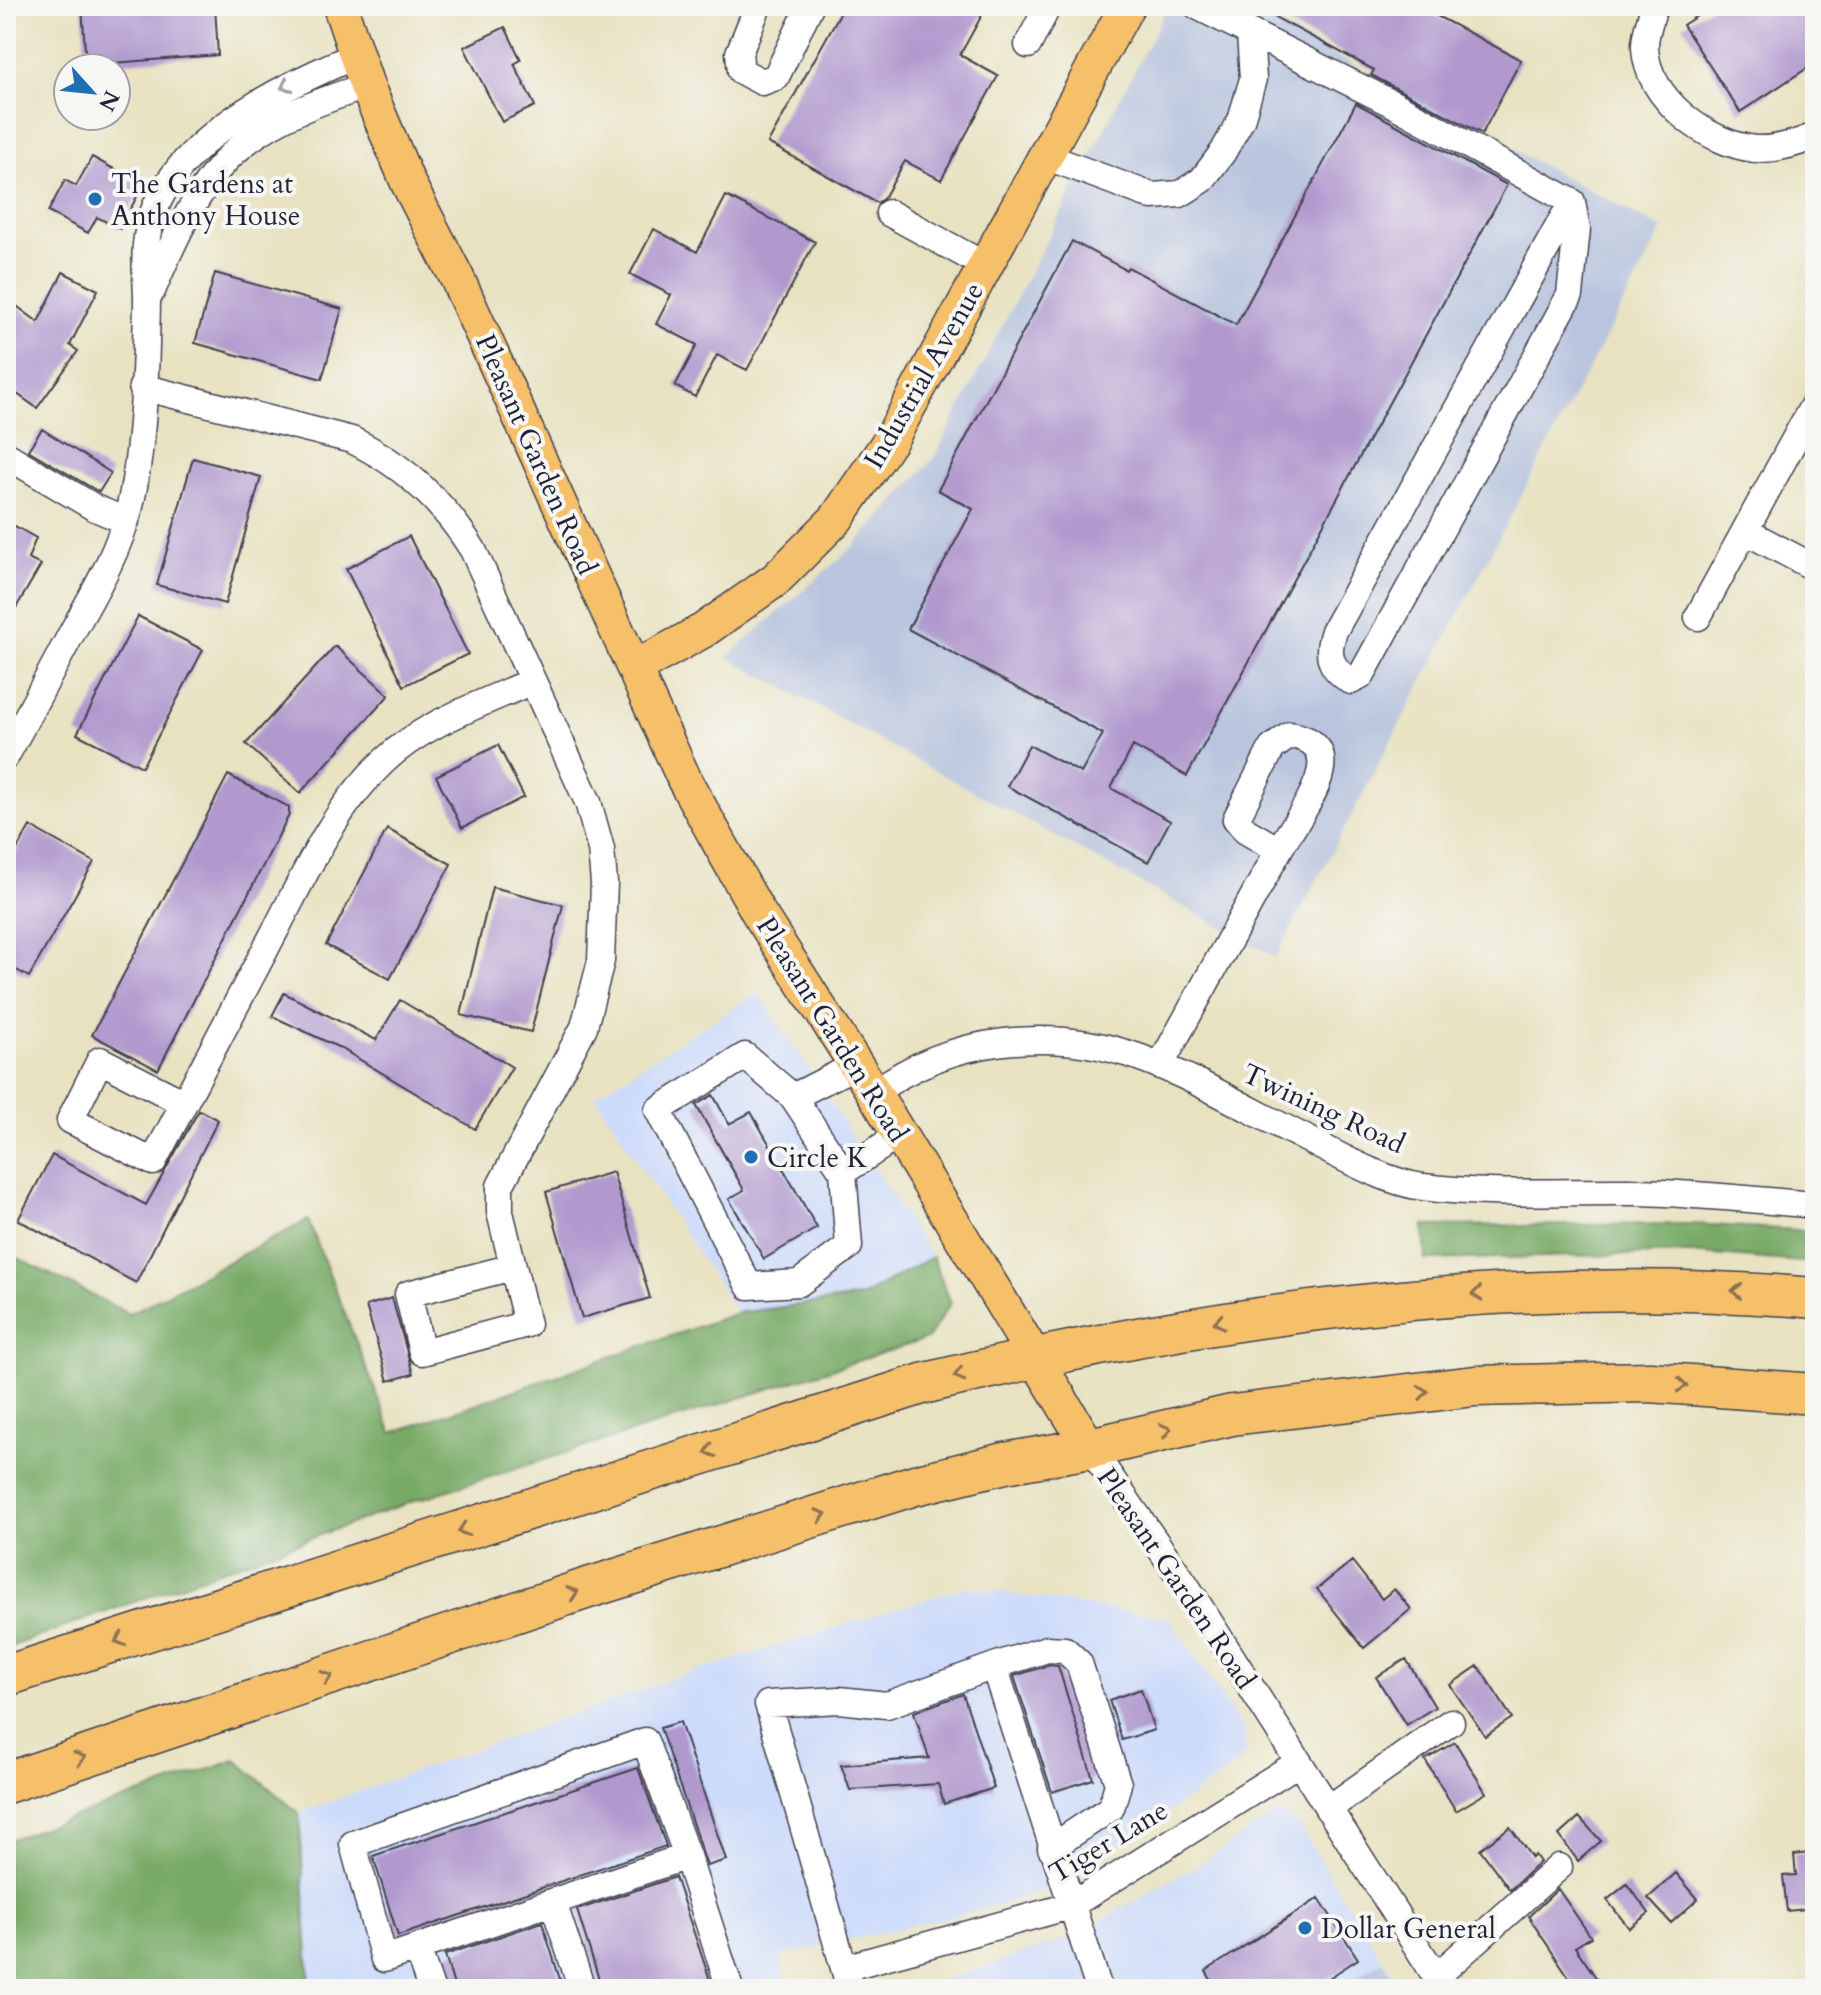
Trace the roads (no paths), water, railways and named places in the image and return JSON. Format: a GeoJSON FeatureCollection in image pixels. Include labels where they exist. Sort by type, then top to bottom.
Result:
{"type":"FeatureCollection","features":[{"type":"Feature","properties":{"kind":"highway"},"geometry":{"type":"LineString","coordinates":[[6,1676],[922,1384],[1035,1356],[1286,1311],[1508,1292],[1721,1290],[1815,1298]]}},
{"type":"Feature","properties":{"kind":"highway"},"geometry":{"type":"LineString","coordinates":[[6,1783],[585,1589],[915,1485],[1005,1463],[1090,1448],[1232,1415],[1475,1386],[1650,1382],[1815,1394]]}},
{"type":"Feature","properties":{"kind":"main road","name":"Pleasant Garden Road"},"geometry":{"type":"LineString","coordinates":[[340,6],[362,70],[408,183],[457,278],[700,808],[758,912],[865,1079],[1090,1448]]}},
{"type":"Feature","properties":{"kind":"main road","name":"Industrial Avenue"},"geometry":{"type":"LineString","coordinates":[[635,668],[704,630],[775,580],[836,519],[891,439],[1127,6]]}},
{"type":"Feature","properties":{"kind":"street"},"geometry":{"type":"LineString","coordinates":[[758,6],[739,53],[741,71],[762,82],[776,77],[810,6]]}},
{"type":"Feature","properties":{"kind":"street"},"geometry":{"type":"LineString","coordinates":[[1028,45],[1048,6]]}},
{"type":"Feature","properties":{"kind":"street"},"geometry":{"type":"LineString","coordinates":[[1197,6],[1395,105],[1572,202]]}},
{"type":"Feature","properties":{"kind":"street"},"geometry":{"type":"LineString","coordinates":[[1654,6],[1645,47],[1651,78],[1683,115],[1722,143],[1758,149],[1815,136]]}},
{"type":"Feature","properties":{"kind":"street"},"geometry":{"type":"LineString","coordinates":[[1045,156],[1152,196],[1180,194],[1202,180],[1241,120],[1253,79],[1250,34]]}},
{"type":"Feature","properties":{"kind":"street"},"geometry":{"type":"LineString","coordinates":[[6,756],[108,567],[126,521],[135,483],[142,387],[147,301],[146,245],[152,219],[164,195],[198,148],[295,110],[362,70]]}},
{"type":"Feature","properties":{"kind":"street"},"geometry":{"type":"LineString","coordinates":[[147,301],[189,210],[238,131]]}},
{"type":"Feature","properties":{"kind":"street"},"geometry":{"type":"LineString","coordinates":[[164,195],[189,210]]}},
{"type":"Feature","properties":{"kind":"street"},"geometry":{"type":"LineString","coordinates":[[1572,202],[1577,229],[1570,295],[1361,676],[1351,681],[1331,663],[1327,650],[1334,631],[1572,202]]}},
{"type":"Feature","properties":{"kind":"street"},"geometry":{"type":"LineString","coordinates":[[889,213],[986,266]]}},
{"type":"Feature","properties":{"kind":"street"},"geometry":{"type":"LineString","coordinates":[[142,387],[340,436],[400,467],[440,503],[458,527],[588,802],[601,849],[605,919],[596,983],[584,1027],[500,1186],[500,1212],[527,1324],[422,1352],[408,1294],[513,1267]]}},
{"type":"Feature","properties":{"kind":"street"},"geometry":{"type":"LineString","coordinates":[[1698,617],[1815,402]]}},
{"type":"Feature","properties":{"kind":"street"},"geometry":{"type":"LineString","coordinates":[[6,455],[95,508],[126,521]]}},
{"type":"Feature","properties":{"kind":"street"},"geometry":{"type":"LineString","coordinates":[[1745,531],[1815,568]]}},
{"type":"Feature","properties":{"kind":"street"},"geometry":{"type":"LineString","coordinates":[[184,1103],[305,873],[336,819],[360,786],[385,759],[412,740],[532,681]]}},
{"type":"Feature","properties":{"kind":"street"},"geometry":{"type":"LineString","coordinates":[[1160,1066],[1279,850]]}},
{"type":"Feature","properties":{"kind":"street","name":"Twining Road"},"geometry":{"type":"LineString","coordinates":[[793,1097],[977,1046],[1042,1039],[1084,1043],[1160,1066],[1352,1162],[1420,1187],[1639,1192],[1815,1205]]}},
{"type":"Feature","properties":{"kind":"street"},"geometry":{"type":"LineString","coordinates":[[745,1056],[793,1097],[843,1172],[849,1246],[799,1283],[749,1286],[658,1110],[745,1056]]}},
{"type":"Feature","properties":{"kind":"street"},"geometry":{"type":"LineString","coordinates":[[843,1172],[899,1135]]}},
{"type":"Feature","properties":{"kind":"street","name":"Pleasant Garden Road"},"geometry":{"type":"LineString","coordinates":[[1090,1448],[1185,1584],[1440,1983]]}},
{"type":"Feature","properties":{"kind":"street"},"geometry":{"type":"LineString","coordinates":[[847,1978],[768,1704],[839,1700],[887,1705],[1047,1649],[1065,1650],[1079,1663],[1118,1784],[1111,1808],[1051,1848]]}},
{"type":"Feature","properties":{"kind":"street"},"geometry":{"type":"LineString","coordinates":[[994,1666],[1099,1989]]}},
{"type":"Feature","properties":{"kind":"street"},"geometry":{"type":"LineString","coordinates":[[1328,1809],[1451,1722]]}},
{"type":"Feature","properties":{"kind":"street"},"geometry":{"type":"LineString","coordinates":[[687,1856],[384,1959],[353,1844],[645,1741],[687,1856],[730,1989]]}},
{"type":"Feature","properties":{"kind":"street","name":"Tiger Lane"},"geometry":{"type":"LineString","coordinates":[[847,1978],[1070,1906],[1298,1763]]}},
{"type":"Feature","properties":{"kind":"street"},"geometry":{"type":"LineString","coordinates":[[1440,1983],[1559,1867]]}},
{"type":"Feature","properties":{"kind":"street"},"geometry":{"type":"LineString","coordinates":[[553,1902],[582,1989]]}},
{"type":"Feature","properties":{"kind":"street"},"geometry":{"type":"LineString","coordinates":[[417,1948],[431,1989]]}},
{"type":"Feature","properties":{"kind":"place","name":"The Gardens at Anthony House"},"geometry":{"type":"Point","coordinates":[95,199]}},
{"type":"Feature","properties":{"kind":"place","name":"Circle K"},"geometry":{"type":"Point","coordinates":[751,1157]}},
{"type":"Feature","properties":{"kind":"place","name":"Dollar General"},"geometry":{"type":"Point","coordinates":[1305,1928]}}]}
